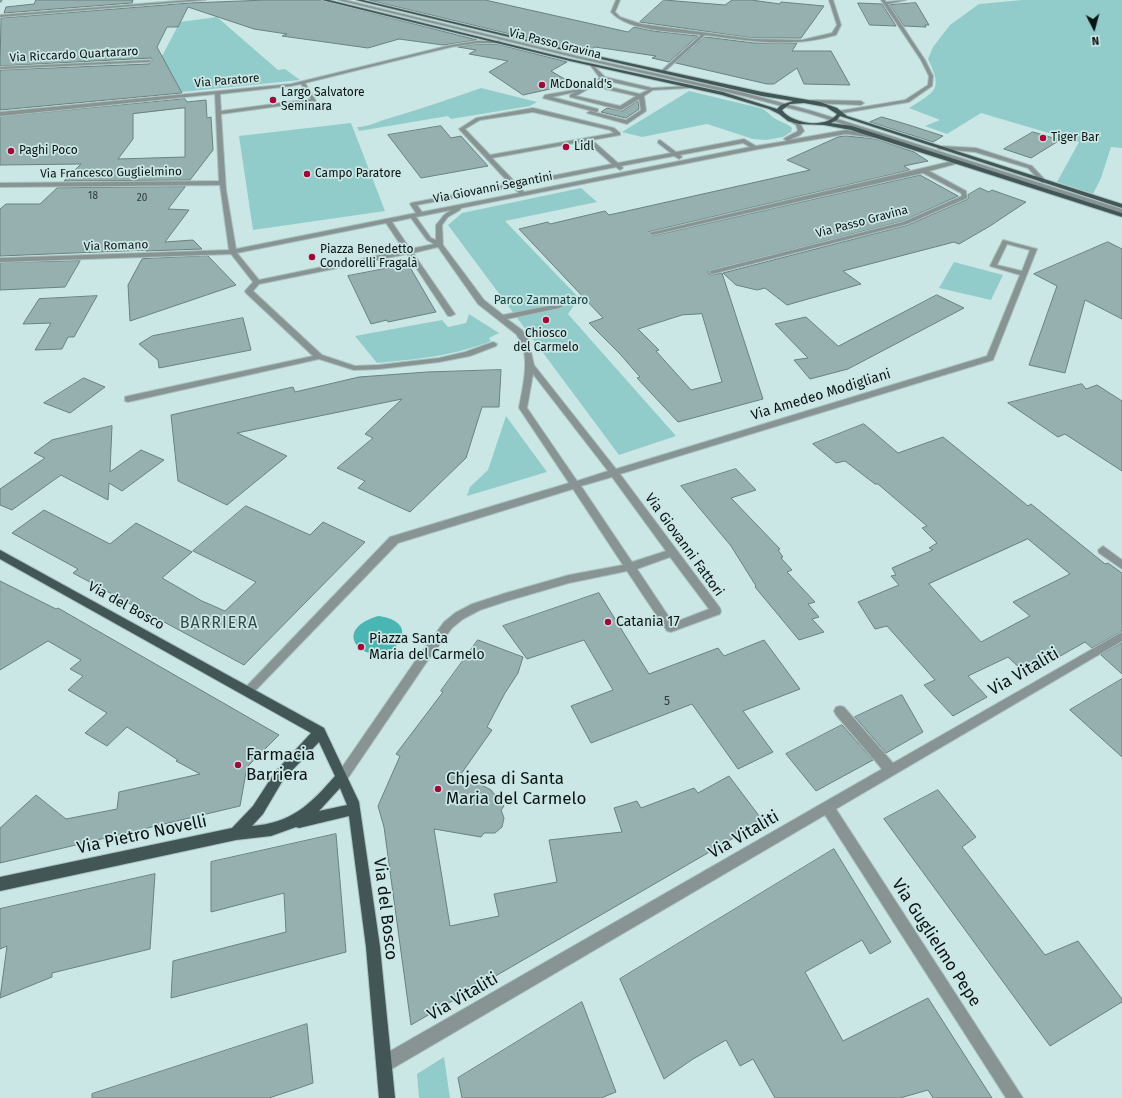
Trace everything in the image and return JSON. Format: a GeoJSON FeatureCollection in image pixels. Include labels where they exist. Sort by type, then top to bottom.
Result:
{"type":"FeatureCollection","features":[{"type":"Feature","properties":{"kind":"main road","name":"Via Passo Gravina"},"geometry":{"type":"LineString","coordinates":[[324,0],[592,65],[722,94],[771,108],[780,112],[792,121]]}},
{"type":"Feature","properties":{"kind":"main road","name":"Via Passo Gravina"},"geometry":{"type":"LineString","coordinates":[[358,0],[663,72],[777,97],[828,106],[838,116]]}},
{"type":"Feature","properties":{"kind":"main road"},"geometry":{"type":"LineString","coordinates":[[780,112],[780,108],[784,105],[810,102]]}},
{"type":"Feature","properties":{"kind":"main road"},"geometry":{"type":"LineString","coordinates":[[828,124],[838,116],[1122,206]]}},
{"type":"Feature","properties":{"kind":"main road"},"geometry":{"type":"LineString","coordinates":[[792,121],[852,128],[1122,215]]}},
{"type":"Feature","properties":{"kind":"main road","name":"Via del Bosco"},"geometry":{"type":"LineString","coordinates":[[0,554],[320,732],[342,778],[354,809],[374,947],[387,1098]]}},
{"type":"Feature","properties":{"kind":"main road"},"geometry":{"type":"LineString","coordinates":[[236,834],[258,810],[278,776],[320,732]]}},
{"type":"Feature","properties":{"kind":"main road","name":"Via Pietro Novelli"},"geometry":{"type":"LineString","coordinates":[[292,824],[307,814],[324,799],[342,778]]}},
{"type":"Feature","properties":{"kind":"main road","name":"Via Pietro Novelli"},"geometry":{"type":"LineString","coordinates":[[0,884],[236,834],[266,832],[354,809]]}},
{"type":"Feature","properties":{"kind":"street"},"geometry":{"type":"LineString","coordinates":[[0,16],[94,6],[204,0]]}},
{"type":"Feature","properties":{"kind":"street"},"geometry":{"type":"LineString","coordinates":[[340,0],[784,105],[838,116],[1122,211]]}},
{"type":"Feature","properties":{"kind":"street"},"geometry":{"type":"LineString","coordinates":[[618,0],[613,12],[620,19],[636,24],[774,42],[802,41],[826,37],[834,34],[839,26],[831,0]]}},
{"type":"Feature","properties":{"kind":"street"},"geometry":{"type":"LineString","coordinates":[[838,116],[854,109],[897,104],[919,94],[930,86],[931,76],[923,60],[885,1],[904,0]]}},
{"type":"Feature","properties":{"kind":"street"},"geometry":{"type":"LineString","coordinates":[[663,72],[704,34]]}},
{"type":"Feature","properties":{"kind":"street","name":"Via Paratore"},"geometry":{"type":"LineString","coordinates":[[0,114],[218,95],[303,83],[451,46],[469,40],[470,37],[468,35]]}},
{"type":"Feature","properties":{"kind":"street","name":"Via Paratore"},"geometry":{"type":"LineString","coordinates":[[451,46],[477,42],[499,42]]}},
{"type":"Feature","properties":{"kind":"street","name":"Via Riccardo Quartararo"},"geometry":{"type":"LineString","coordinates":[[0,68],[149,61]]}},
{"type":"Feature","properties":{"kind":"street"},"geometry":{"type":"LineString","coordinates":[[592,65],[602,78],[652,89],[689,87]]}},
{"type":"Feature","properties":{"kind":"street"},"geometry":{"type":"LineString","coordinates":[[602,78],[572,96],[621,108],[652,89]]}},
{"type":"Feature","properties":{"kind":"street"},"geometry":{"type":"LineString","coordinates":[[219,113],[314,100],[308,88],[303,83]]}},
{"type":"Feature","properties":{"kind":"street"},"geometry":{"type":"LineString","coordinates":[[592,84],[641,96]]}},
{"type":"Feature","properties":{"kind":"street"},"geometry":{"type":"LineString","coordinates":[[256,282],[233,252],[223,183],[218,95],[308,88]]}},
{"type":"Feature","properties":{"kind":"street"},"geometry":{"type":"LineString","coordinates":[[584,89],[545,97],[596,110]]}},
{"type":"Feature","properties":{"kind":"street"},"geometry":{"type":"LineString","coordinates":[[810,102],[866,103],[919,94]]}},
{"type":"Feature","properties":{"kind":"street"},"geometry":{"type":"LineString","coordinates":[[590,113],[627,122],[644,110],[641,96]]}},
{"type":"Feature","properties":{"kind":"street"},"geometry":{"type":"LineString","coordinates":[[523,194],[462,129],[478,119],[533,110],[541,106],[585,116],[606,104]]}},
{"type":"Feature","properties":{"kind":"street"},"geometry":{"type":"LineString","coordinates":[[488,157],[618,134],[612,129],[533,110]]}},
{"type":"Feature","properties":{"kind":"street","name":"Via Giovanni Segantini"},"geometry":{"type":"LineString","coordinates":[[757,148],[791,138],[798,134],[800,129],[792,121]]}},
{"type":"Feature","properties":{"kind":"street"},"geometry":{"type":"LineString","coordinates":[[807,140],[822,133],[828,124]]}},
{"type":"Feature","properties":{"kind":"street","name":"Via Giovanni Segantini"},"geometry":{"type":"LineString","coordinates":[[233,252],[757,148],[846,132],[878,136]]}},
{"type":"Feature","properties":{"kind":"street"},"geometry":{"type":"LineString","coordinates":[[587,139],[625,173]]}},
{"type":"Feature","properties":{"kind":"street"},"geometry":{"type":"LineString","coordinates":[[420,214],[413,204],[744,141],[757,148]]}},
{"type":"Feature","properties":{"kind":"street"},"geometry":{"type":"LineString","coordinates":[[660,142],[685,162]]}},
{"type":"Feature","properties":{"kind":"street"},"geometry":{"type":"LineString","coordinates":[[940,148],[976,150],[1030,167],[1044,182]]}},
{"type":"Feature","properties":{"kind":"street"},"geometry":{"type":"LineString","coordinates":[[652,233],[924,172],[957,162]]}},
{"type":"Feature","properties":{"kind":"street","name":"Via Passo Gravina"},"geometry":{"type":"LineString","coordinates":[[712,272],[905,223],[965,197],[964,192],[924,172]]}},
{"type":"Feature","properties":{"kind":"street","name":"Via Francesco Guglielmino"},"geometry":{"type":"LineString","coordinates":[[0,185],[223,183]]}},
{"type":"Feature","properties":{"kind":"street"},"geometry":{"type":"LineString","coordinates":[[440,246],[438,231],[442,221],[465,205]]}},
{"type":"Feature","properties":{"kind":"street"},"geometry":{"type":"LineString","coordinates":[[412,216],[429,239],[440,246]]}},
{"type":"Feature","properties":{"kind":"street"},"geometry":{"type":"LineString","coordinates":[[388,221],[451,314]]}},
{"type":"Feature","properties":{"kind":"street","name":"Via Amedeo Modigliani"},"geometry":{"type":"LineString","coordinates":[[575,485],[990,358],[1024,274],[1034,249],[1005,241],[993,266],[1024,274]]}},
{"type":"Feature","properties":{"kind":"street"},"geometry":{"type":"LineString","coordinates":[[440,246],[256,282],[249,291],[319,357],[354,368],[379,368],[439,360],[467,354],[494,344]]}},
{"type":"Feature","properties":{"kind":"street","name":"Via Giovanni Fattori"},"geometry":{"type":"LineString","coordinates":[[440,246],[481,302],[519,332],[524,339],[530,366],[523,408],[671,628],[716,611],[614,473],[530,366]]}},
{"type":"Feature","properties":{"kind":"street","name":"Via Romano"},"geometry":{"type":"LineString","coordinates":[[0,260],[233,252]]}},
{"type":"Feature","properties":{"kind":"street"},"geometry":{"type":"LineString","coordinates":[[501,318],[560,306]]}},
{"type":"Feature","properties":{"kind":"street"},"geometry":{"type":"LineString","coordinates":[[128,399],[319,357]]}},
{"type":"Feature","properties":{"kind":"street"},"geometry":{"type":"LineString","coordinates":[[248,691],[394,540],[575,485]]}},
{"type":"Feature","properties":{"kind":"street"},"geometry":{"type":"LineString","coordinates":[[1103,550],[1122,565]]}},
{"type":"Feature","properties":{"kind":"street"},"geometry":{"type":"LineString","coordinates":[[342,778],[422,660],[448,625],[459,616],[476,607],[506,597],[568,579],[630,567],[673,552]]}},
{"type":"Feature","properties":{"kind":"street","name":"Via Vitaliti"},"geometry":{"type":"LineString","coordinates":[[384,1064],[1122,636]]}},
{"type":"Feature","properties":{"kind":"street"},"geometry":{"type":"LineString","coordinates":[[840,711],[891,770]]}},
{"type":"Feature","properties":{"kind":"street","name":"Via Guglielmo Pepe"},"geometry":{"type":"LineString","coordinates":[[827,807],[1015,1098]]}},
{"type":"Feature","properties":{"kind":"green space"},"geometry":{"type":"Polygon","coordinates":[[[1022,0],[1122,0],[1122,148],[1111,147],[1101,178],[1093,194],[1057,182],[1079,142],[981,113],[947,134],[925,126],[940,120],[909,108],[925,98],[934,89],[936,84],[935,77],[928,59],[933,47],[950,25],[979,4],[1022,0]]]}},
{"type":"Feature","properties":{"kind":"green space"},"geometry":{"type":"Polygon","coordinates":[[[217,17],[278,70],[285,69],[300,80],[182,92],[161,58],[180,22],[217,17]]]}},
{"type":"Feature","properties":{"kind":"green space"},"geometry":{"type":"Polygon","coordinates":[[[481,88],[537,102],[530,106],[451,119],[448,116],[359,131],[357,127],[370,125],[481,88]]]}},
{"type":"Feature","properties":{"kind":"green space"},"geometry":{"type":"Polygon","coordinates":[[[689,91],[760,108],[774,118],[790,126],[792,128],[791,132],[783,137],[766,140],[753,139],[707,124],[642,137],[622,132],[689,91]]]}},
{"type":"Feature","properties":{"kind":"green space","name":"Campo Paratore"},"geometry":{"type":"Polygon","coordinates":[[[351,123],[385,211],[253,230],[239,136],[351,123]]]}},
{"type":"Feature","properties":{"kind":"green space","name":"Parco Zammataro"},"geometry":{"type":"Polygon","coordinates":[[[581,188],[597,202],[505,221],[579,298],[568,314],[676,436],[619,455],[448,225],[462,213],[581,188]]]}},
{"type":"Feature","properties":{"kind":"green space"},"geometry":{"type":"Polygon","coordinates":[[[954,262],[1003,275],[991,300],[939,288],[954,262]]]}},
{"type":"Feature","properties":{"kind":"green space"},"geometry":{"type":"Polygon","coordinates":[[[469,314],[499,333],[489,338],[491,341],[463,350],[421,358],[377,363],[355,336],[442,320],[448,327],[466,323],[469,314]]]}},
{"type":"Feature","properties":{"kind":"green space"},"geometry":{"type":"Polygon","coordinates":[[[506,416],[547,472],[467,496],[470,487],[488,470],[506,416]]]}},
{"type":"Feature","properties":{"kind":"green space"},"geometry":{"type":"Polygon","coordinates":[[[444,1057],[450,1098],[419,1098],[417,1074],[444,1057]]]}},
{"type":"Feature","properties":{"kind":"shaded area"},"geometry":{"type":"Polygon","coordinates":[[[378,616],[397,622],[402,630],[402,634],[400,640],[391,650],[380,654],[369,653],[360,648],[354,641],[354,632],[362,624],[378,616]]]}},
{"type":"Feature","properties":{"kind":"building"},"geometry":{"type":"Polygon","coordinates":[[[36,0],[133,0],[132,3],[4,13],[6,7],[34,4],[36,0]]]}},
{"type":"Feature","properties":{"kind":"building"},"geometry":{"type":"Polygon","coordinates":[[[267,0],[321,0],[477,40],[443,45],[399,39],[368,48],[282,36],[287,34],[254,29],[188,7],[178,27],[167,27],[157,47],[182,93],[0,110],[0,70],[149,64],[152,60],[151,58],[0,66],[1,18],[190,3],[267,0]]]}},
{"type":"Feature","properties":{"kind":"building"},"geometry":{"type":"Polygon","coordinates":[[[369,0],[485,0],[628,32],[634,27],[653,31],[698,36],[669,62],[652,58],[656,56],[595,47],[586,52],[369,0]]]}},
{"type":"Feature","properties":{"kind":"building"},"geometry":{"type":"Polygon","coordinates":[[[664,0],[725,5],[732,0],[751,0],[780,4],[781,2],[824,6],[801,38],[753,38],[640,22],[664,0]]]}},
{"type":"Feature","properties":{"kind":"building"},"geometry":{"type":"Polygon","coordinates":[[[858,3],[882,4],[896,26],[870,25],[858,3]]]}},
{"type":"Feature","properties":{"kind":"building"},"geometry":{"type":"Polygon","coordinates":[[[916,3],[929,25],[925,25],[926,27],[904,26],[890,5],[916,3]]]}},
{"type":"Feature","properties":{"kind":"building"},"geometry":{"type":"Polygon","coordinates":[[[705,37],[754,43],[797,43],[792,51],[831,51],[850,85],[804,84],[797,68],[774,84],[767,84],[676,63],[705,37]]]}},
{"type":"Feature","properties":{"kind":"building"},"geometry":{"type":"Polygon","coordinates":[[[477,44],[497,44],[567,62],[551,71],[573,84],[523,95],[489,72],[508,61],[469,54],[476,50],[458,47],[477,44]]]}},
{"type":"Feature","properties":{"kind":"building"},"geometry":{"type":"Polygon","coordinates":[[[185,99],[187,102],[206,100],[207,118],[211,117],[213,150],[190,180],[64,181],[81,164],[0,165],[0,117],[185,99]],[[185,108],[133,114],[133,139],[118,159],[185,157],[185,108]]]}},
{"type":"Feature","properties":{"kind":"building"},"geometry":{"type":"Polygon","coordinates":[[[638,101],[639,109],[626,118],[601,112],[607,108],[622,111],[638,101]]]}},
{"type":"Feature","properties":{"kind":"building"},"geometry":{"type":"Polygon","coordinates":[[[882,117],[943,136],[933,142],[870,122],[882,117]]]}},
{"type":"Feature","properties":{"kind":"building"},"geometry":{"type":"Polygon","coordinates":[[[441,126],[451,138],[461,136],[488,166],[421,178],[388,135],[441,126]]]}},
{"type":"Feature","properties":{"kind":"building"},"geometry":{"type":"Polygon","coordinates":[[[1033,132],[1060,140],[1031,158],[1004,149],[1033,132]]]}},
{"type":"Feature","properties":{"kind":"building"},"geometry":{"type":"Polygon","coordinates":[[[846,136],[876,139],[914,152],[928,161],[904,166],[910,170],[648,232],[652,236],[920,175],[958,196],[903,221],[708,271],[708,273],[712,275],[722,273],[763,399],[678,422],[637,378],[640,377],[620,354],[589,323],[603,318],[519,229],[548,222],[550,224],[605,211],[609,215],[810,170],[787,160],[838,137],[846,136]],[[702,314],[682,315],[638,329],[659,350],[656,351],[691,390],[722,382],[702,314]]]}},
{"type":"Feature","properties":{"kind":"building"},"geometry":{"type":"Polygon","coordinates":[[[185,187],[168,209],[189,210],[165,242],[193,240],[202,249],[0,256],[0,209],[6,204],[40,204],[57,188],[185,187]]]}},
{"type":"Feature","properties":{"kind":"building"},"geometry":{"type":"Polygon","coordinates":[[[980,188],[989,192],[992,190],[1026,202],[990,226],[959,244],[954,242],[843,271],[861,284],[787,305],[765,288],[757,290],[736,285],[723,273],[908,225],[968,199],[968,195],[980,188]]]}},
{"type":"Feature","properties":{"kind":"building"},"geometry":{"type":"Polygon","coordinates":[[[1108,242],[1122,249],[1122,319],[1085,300],[1065,373],[1029,365],[1057,286],[1034,274],[1108,242]]]}},
{"type":"Feature","properties":{"kind":"building"},"geometry":{"type":"Polygon","coordinates":[[[208,256],[236,285],[130,321],[128,285],[142,259],[208,256]]]}},
{"type":"Feature","properties":{"kind":"building"},"geometry":{"type":"Polygon","coordinates":[[[80,261],[65,287],[0,290],[0,263],[80,261]]]}},
{"type":"Feature","properties":{"kind":"building"},"geometry":{"type":"Polygon","coordinates":[[[399,266],[411,269],[436,312],[371,324],[348,276],[399,266]]]}},
{"type":"Feature","properties":{"kind":"building"},"geometry":{"type":"Polygon","coordinates":[[[937,295],[964,308],[848,369],[810,379],[794,360],[808,358],[775,324],[806,317],[838,346],[937,295]]]}},
{"type":"Feature","properties":{"kind":"building"},"geometry":{"type":"Polygon","coordinates":[[[97,296],[74,337],[68,337],[62,349],[35,350],[51,323],[23,324],[39,299],[97,296]]]}},
{"type":"Feature","properties":{"kind":"building"},"geometry":{"type":"Polygon","coordinates":[[[243,318],[251,350],[159,368],[158,360],[139,344],[152,336],[243,318]]]}},
{"type":"Feature","properties":{"kind":"building"},"geometry":{"type":"Polygon","coordinates":[[[501,370],[499,407],[482,407],[466,458],[410,512],[358,488],[365,481],[337,468],[373,438],[365,434],[402,399],[237,433],[287,456],[227,505],[178,481],[171,415],[293,387],[295,392],[359,377],[427,372],[501,370]]]}},
{"type":"Feature","properties":{"kind":"building"},"geometry":{"type":"Polygon","coordinates":[[[84,378],[105,387],[70,413],[44,403],[84,378]]]}},
{"type":"Feature","properties":{"kind":"building"},"geometry":{"type":"Polygon","coordinates":[[[1082,384],[1086,389],[1097,385],[1122,401],[1122,471],[1065,434],[1058,437],[1008,403],[1082,384]]]}},
{"type":"Feature","properties":{"kind":"building"},"geometry":{"type":"Polygon","coordinates":[[[864,424],[898,453],[943,437],[1028,506],[1031,504],[1105,564],[1108,563],[1122,573],[1122,631],[1092,648],[1085,642],[1027,675],[1008,657],[968,676],[987,697],[953,716],[924,685],[935,680],[887,626],[875,629],[858,602],[899,585],[891,576],[896,575],[892,568],[933,550],[929,548],[937,543],[922,528],[927,526],[878,484],[875,484],[845,461],[836,463],[813,444],[864,424]],[[1028,539],[929,584],[981,642],[1030,616],[1013,602],[1070,574],[1028,539]]]}},
{"type":"Feature","properties":{"kind":"building"},"geometry":{"type":"Polygon","coordinates":[[[112,426],[110,472],[141,450],[164,460],[122,491],[109,483],[108,500],[61,475],[12,510],[0,505],[0,489],[45,458],[34,453],[52,440],[112,426]]]}},
{"type":"Feature","properties":{"kind":"building"},"geometry":{"type":"Polygon","coordinates":[[[736,469],[756,490],[731,498],[780,549],[778,550],[783,557],[781,558],[792,570],[787,572],[815,602],[808,604],[819,617],[812,619],[824,632],[799,640],[755,587],[756,586],[731,546],[681,486],[736,469]]]}},
{"type":"Feature","properties":{"kind":"building"},"geometry":{"type":"Polygon","coordinates":[[[246,506],[310,535],[323,522],[365,542],[244,665],[73,573],[78,569],[12,533],[44,510],[110,544],[136,523],[192,552],[162,578],[202,601],[225,611],[256,582],[193,551],[246,506]]]}},
{"type":"Feature","properties":{"kind":"building"},"geometry":{"type":"Polygon","coordinates":[[[0,581],[56,609],[58,608],[279,735],[247,767],[240,806],[0,863],[0,828],[36,795],[66,819],[117,809],[119,792],[200,774],[176,761],[178,760],[127,727],[107,746],[85,733],[107,713],[68,690],[83,676],[70,669],[81,660],[48,641],[0,670],[0,581]]]}},
{"type":"Feature","properties":{"kind":"building"},"geometry":{"type":"Polygon","coordinates":[[[599,593],[649,674],[718,648],[724,656],[764,640],[800,689],[743,711],[773,752],[738,769],[692,704],[591,743],[571,706],[613,690],[584,640],[527,659],[503,626],[599,593]]]}},
{"type":"Feature","properties":{"kind":"building"},"geometry":{"type":"Polygon","coordinates":[[[478,640],[523,657],[518,673],[505,693],[487,727],[492,730],[461,774],[491,790],[504,806],[501,810],[504,818],[502,827],[495,833],[484,833],[481,837],[434,829],[450,926],[499,916],[494,894],[557,882],[549,840],[622,832],[614,808],[637,801],[641,808],[694,788],[698,793],[729,776],[763,821],[411,1025],[384,827],[378,806],[400,756],[396,754],[443,692],[441,691],[478,640]]]}},
{"type":"Feature","properties":{"kind":"building"},"geometry":{"type":"Polygon","coordinates":[[[1122,643],[1122,674],[1101,655],[1122,643]]]}},
{"type":"Feature","properties":{"kind":"building"},"geometry":{"type":"Polygon","coordinates":[[[1122,679],[1122,757],[1070,710],[1122,679]]]}},
{"type":"Feature","properties":{"kind":"building"},"geometry":{"type":"Polygon","coordinates":[[[902,695],[923,732],[886,753],[855,717],[902,695]]]}},
{"type":"Feature","properties":{"kind":"building"},"geometry":{"type":"Polygon","coordinates":[[[842,725],[873,760],[816,791],[786,754],[842,725]]]}},
{"type":"Feature","properties":{"kind":"building"},"geometry":{"type":"Polygon","coordinates":[[[938,790],[976,837],[962,847],[1045,955],[1078,941],[1122,999],[1122,1002],[1050,1046],[884,819],[938,790]]]}},
{"type":"Feature","properties":{"kind":"building"},"geometry":{"type":"Polygon","coordinates":[[[336,834],[346,952],[171,998],[173,961],[286,932],[284,893],[211,912],[211,862],[336,834]]]}},
{"type":"Feature","properties":{"kind":"building"},"geometry":{"type":"Polygon","coordinates":[[[834,849],[891,942],[870,954],[862,940],[805,972],[843,1041],[928,998],[992,1098],[933,1098],[928,1090],[900,1098],[775,1098],[753,1059],[740,1066],[726,1040],[693,1059],[664,1079],[620,979],[834,849]]]}},
{"type":"Feature","properties":{"kind":"building"},"geometry":{"type":"Polygon","coordinates":[[[155,874],[150,949],[52,973],[52,977],[0,998],[7,946],[0,949],[0,909],[155,874]]]}},
{"type":"Feature","properties":{"kind":"building"},"geometry":{"type":"Polygon","coordinates":[[[582,1002],[616,1092],[601,1098],[462,1098],[458,1078],[582,1002]]]}},
{"type":"Feature","properties":{"kind":"building"},"geometry":{"type":"Polygon","coordinates":[[[307,1024],[313,1083],[296,1089],[269,1098],[92,1098],[92,1094],[307,1024]]]}},
{"type":"Feature","properties":{"kind":"place","name":"McDonald's"},"geometry":{"type":"Point","coordinates":[542,85]}},
{"type":"Feature","properties":{"kind":"place","name":"Largo Salvatore Seminara"},"geometry":{"type":"Point","coordinates":[273,100]}},
{"type":"Feature","properties":{"kind":"place","name":"Tiger Bar"},"geometry":{"type":"Point","coordinates":[1043,138]}},
{"type":"Feature","properties":{"kind":"place","name":"Lidl"},"geometry":{"type":"Point","coordinates":[566,147]}},
{"type":"Feature","properties":{"kind":"place","name":"Paghi Poco"},"geometry":{"type":"Point","coordinates":[11,151]}},
{"type":"Feature","properties":{"kind":"place","name":"Campo Paratore"},"geometry":{"type":"Point","coordinates":[307,174]}},
{"type":"Feature","properties":{"kind":"place","name":"Piazza Benedetto Condorelli Fragalà"},"geometry":{"type":"Point","coordinates":[312,257]}},
{"type":"Feature","properties":{"kind":"place","name":"Chiosco del Carmelo"},"geometry":{"type":"Point","coordinates":[546,320]}},
{"type":"Feature","properties":{"kind":"place","name":"Catania 17"},"geometry":{"type":"Point","coordinates":[608,622]}},
{"type":"Feature","properties":{"kind":"place","name":"Piazza Santa Maria del Carmelo"},"geometry":{"type":"Point","coordinates":[361,647]}},
{"type":"Feature","properties":{"kind":"place","name":"Farmacia Barriera"},"geometry":{"type":"Point","coordinates":[238,765]}},
{"type":"Feature","properties":{"kind":"place","name":"Chjesa di Santa Maria del Carmelo"},"geometry":{"type":"Point","coordinates":[438,789]}},
{"type":"Feature","properties":{"kind":"district","name":"BARRIERA"},"geometry":{"type":"Point","coordinates":[219,624]}}]}
